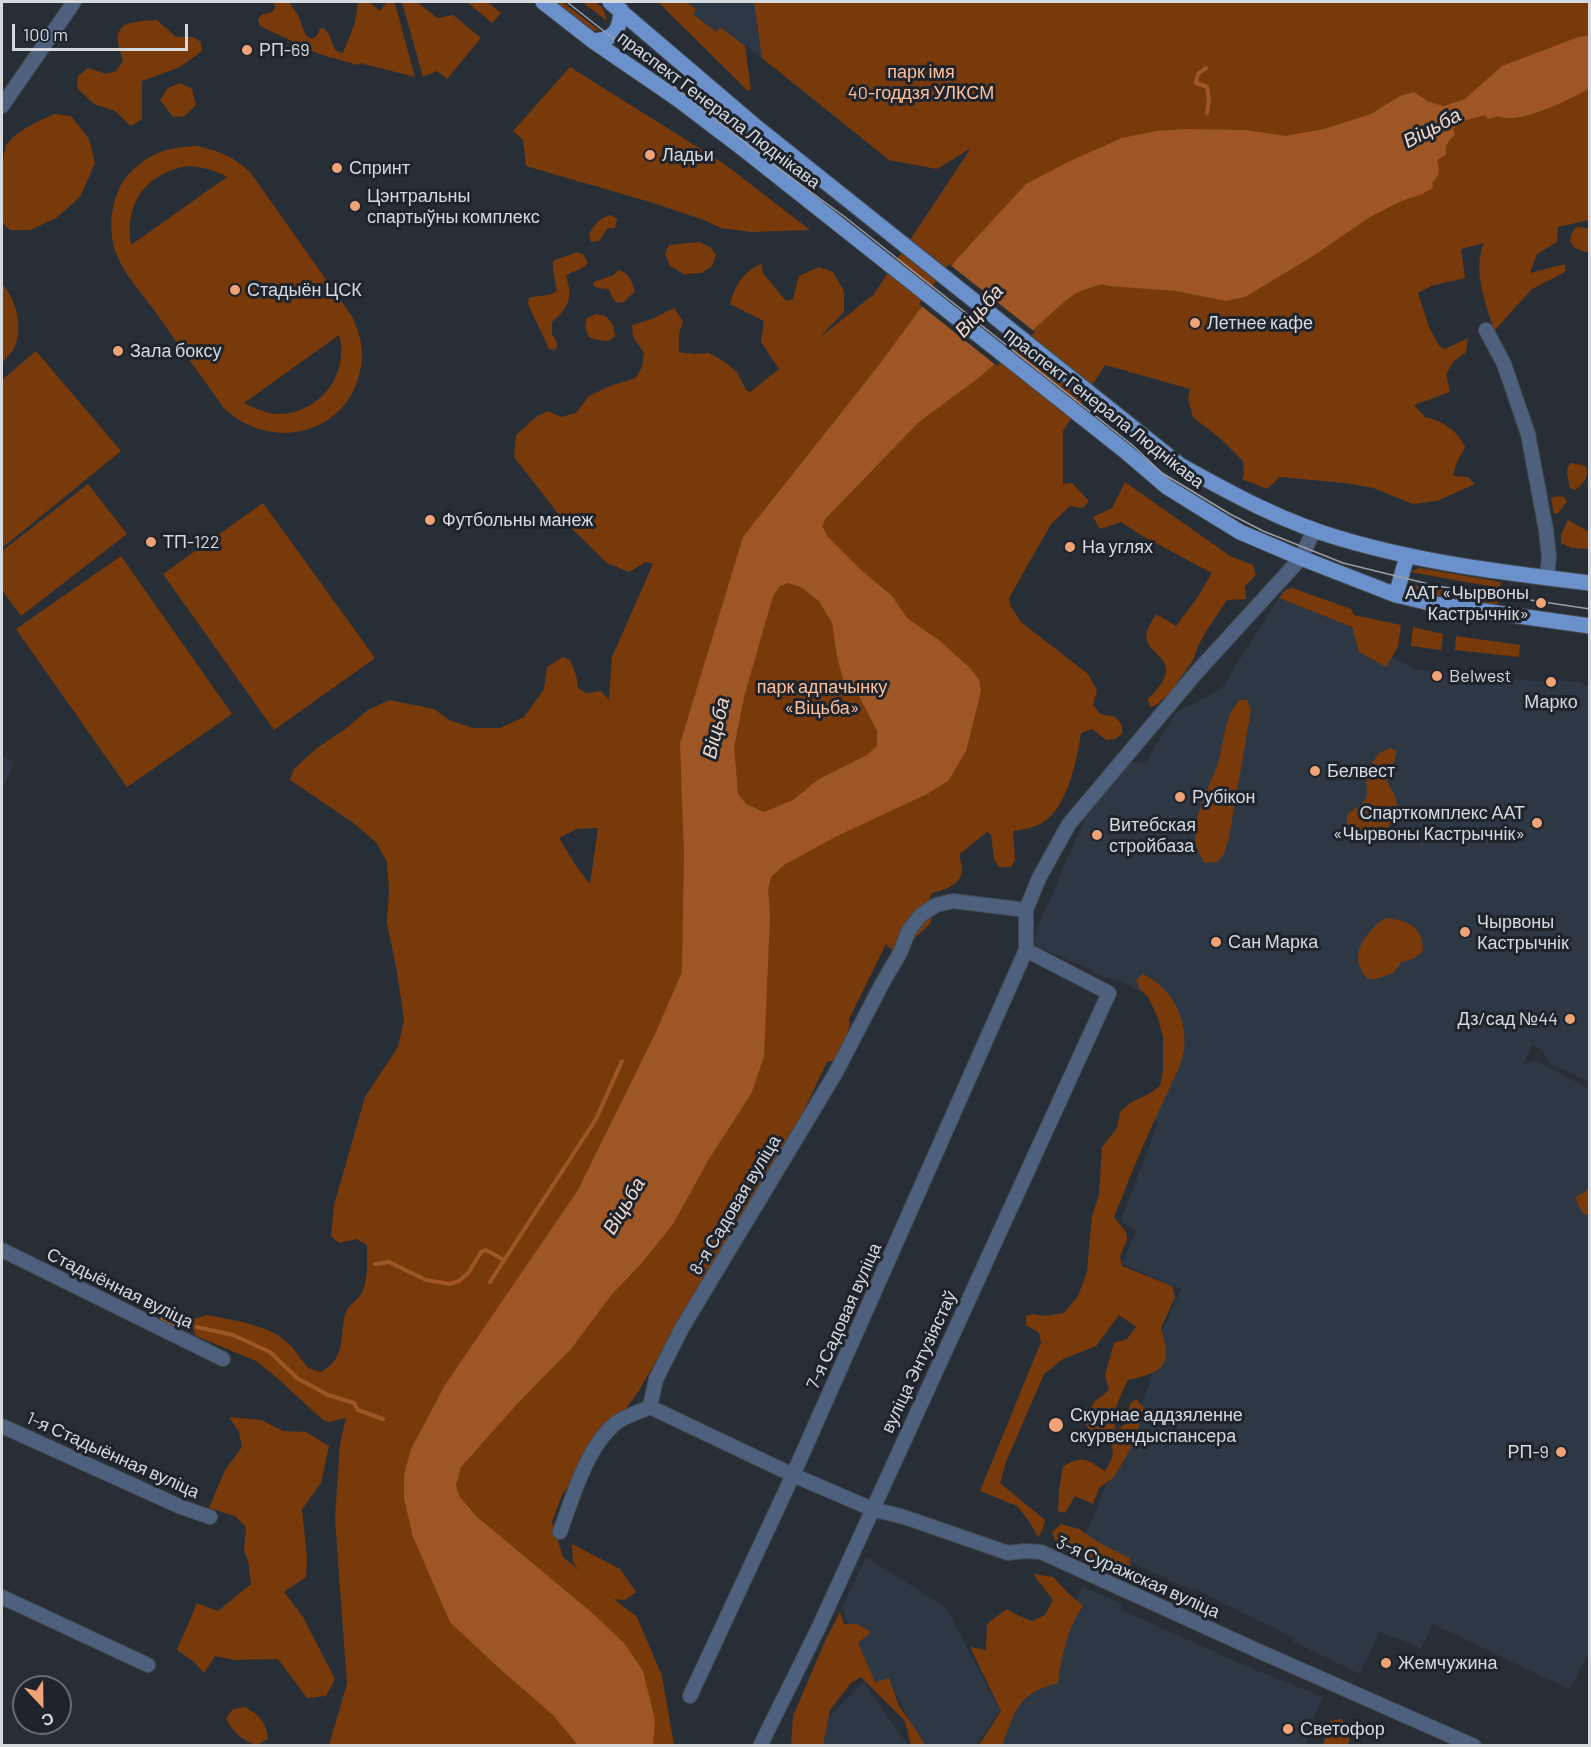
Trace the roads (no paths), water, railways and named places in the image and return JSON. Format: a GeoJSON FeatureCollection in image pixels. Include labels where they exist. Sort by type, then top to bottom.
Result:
{"type":"FeatureCollection","features":[{"type":"Feature","properties":{"kind":"main road","name":"праспект Генерала Люднікава"},"geometry":{"type":"LineString","coordinates":[[543,2],[593,41],[679,100],[739,145],[1125,451],[1167,487],[1231,526],[1301,558],[1396,595],[1444,605],[1590,626]]}},
{"type":"Feature","properties":{"kind":"main road","name":"праспект Генерала Люднікава"},"geometry":{"type":"LineString","coordinates":[[615,6],[754,125],[1180,465],[1226,491],[1314,530],[1341,539],[1407,556],[1478,569],[1590,583]]}},
{"type":"Feature","properties":{"kind":"main road"},"geometry":{"type":"LineString","coordinates":[[593,41],[602,41],[616,32],[620,22],[615,6]]}},
{"type":"Feature","properties":{"kind":"main road"},"geometry":{"type":"LineString","coordinates":[[1396,595],[1407,556]]}},
{"type":"Feature","properties":{"kind":"street"},"geometry":{"type":"LineString","coordinates":[[2,106],[74,2]]}},
{"type":"Feature","properties":{"kind":"street"},"geometry":{"type":"LineString","coordinates":[[739,145],[754,125]]}},
{"type":"Feature","properties":{"kind":"street"},"geometry":{"type":"LineString","coordinates":[[1486,330],[1504,364],[1528,434],[1546,530],[1549,557],[1547,578]]}},
{"type":"Feature","properties":{"kind":"street"},"geometry":{"type":"LineString","coordinates":[[1026,950],[1026,910],[1069,824],[1196,673],[1301,558],[1314,530]]}},
{"type":"Feature","properties":{"kind":"street","name":"8-я Садовая вуліца"},"geometry":{"type":"LineString","coordinates":[[650,1407],[656,1379],[682,1328],[835,1074],[900,953],[909,930],[921,915],[936,905],[952,901],[1026,910]]}},
{"type":"Feature","properties":{"kind":"street","name":"вуліца Энтузіястаў"},"geometry":{"type":"LineString","coordinates":[[760,1746],[818,1629],[1109,993],[1026,950]]}},
{"type":"Feature","properties":{"kind":"street","name":"7-я Садовая вуліца"},"geometry":{"type":"LineString","coordinates":[[690,1696],[793,1475],[1026,950]]}},
{"type":"Feature","properties":{"kind":"street","name":"Стадыённая вуліца"},"geometry":{"type":"LineString","coordinates":[[2,1250],[223,1359]]}},
{"type":"Feature","properties":{"kind":"street"},"geometry":{"type":"LineString","coordinates":[[560,1532],[581,1474],[600,1440],[616,1423],[650,1407]]}},
{"type":"Feature","properties":{"kind":"street","name":"3-я Суражская вуліца"},"geometry":{"type":"LineString","coordinates":[[650,1407],[793,1475],[872,1509],[904,1517],[1008,1553],[1041,1552],[1474,1746]]}},
{"type":"Feature","properties":{"kind":"street","name":"1-я Стадыённая вуліца"},"geometry":{"type":"LineString","coordinates":[[2,1426],[182,1507],[210,1517]]}},
{"type":"Feature","properties":{"kind":"street"},"geometry":{"type":"LineString","coordinates":[[2,1597],[148,1665]]}},
{"type":"Feature","properties":{"kind":"water","name":"Віцьба"},"geometry":{"type":"Polygon","coordinates":[[[1589,35],[1589,89],[1557,105],[1531,114],[1507,118],[1498,116],[1488,119],[1485,115],[1463,121],[1453,129],[1455,135],[1447,144],[1446,155],[1437,160],[1439,172],[1432,183],[1433,188],[1370,217],[1313,256],[1245,297],[1226,301],[1176,291],[1102,284],[1074,294],[981,376],[919,422],[826,518],[822,526],[828,537],[861,570],[892,596],[907,618],[940,641],[971,669],[979,680],[981,691],[966,751],[948,781],[927,794],[837,836],[784,865],[771,877],[768,890],[770,916],[764,1057],[751,1094],[709,1159],[673,1224],[641,1264],[612,1294],[571,1349],[517,1404],[461,1467],[456,1485],[459,1496],[476,1516],[591,1612],[624,1643],[643,1671],[655,1720],[653,1745],[578,1745],[553,1715],[450,1622],[413,1537],[404,1498],[404,1475],[411,1449],[445,1385],[578,1190],[656,1032],[682,972],[684,855],[680,744],[743,537],[879,365],[957,259],[1026,184],[1122,138],[1156,131],[1245,130],[1286,136],[1324,129],[1371,114],[1400,96],[1414,92],[1429,102],[1444,106],[1465,99],[1502,66],[1589,35]],[[788,583],[780,586],[773,596],[744,697],[734,747],[738,794],[746,804],[764,812],[793,800],[819,779],[867,755],[877,746],[877,731],[859,696],[843,679],[832,623],[819,601],[801,587],[788,583]]]}},
{"type":"Feature","properties":{"kind":"waterway"},"geometry":{"type":"LineString","coordinates":[[1206,68],[1198,74],[1196,83],[1207,87],[1209,99],[1207,113]]}},
{"type":"Feature","properties":{"kind":"waterway"},"geometry":{"type":"LineString","coordinates":[[490,1282],[596,1119],[622,1061]]}},
{"type":"Feature","properties":{"kind":"waterway"},"geometry":{"type":"LineString","coordinates":[[375,1264],[389,1262],[426,1280],[450,1284],[459,1281],[469,1272],[481,1252],[486,1250],[504,1260]]}},
{"type":"Feature","properties":{"kind":"waterway"},"geometry":{"type":"LineString","coordinates":[[162,1319],[178,1326]]}},
{"type":"Feature","properties":{"kind":"waterway"},"geometry":{"type":"LineString","coordinates":[[197,1327],[233,1335],[270,1352],[297,1378],[328,1395],[354,1403],[358,1410],[383,1419]]}},
{"type":"Feature","properties":{"kind":"tram line"},"geometry":{"type":"LineString","coordinates":[[567,2],[770,162],[845,217],[1131,444],[1162,473],[1230,514],[1263,531],[1343,563],[1437,586],[1590,609]]}},
{"type":"Feature","properties":{"kind":"place","name":"РП-69"},"geometry":{"type":"Point","coordinates":[247,50]}},
{"type":"Feature","properties":{"kind":"place","name":"Ладьи"},"geometry":{"type":"Point","coordinates":[650,155]}},
{"type":"Feature","properties":{"kind":"place","name":"Спринт"},"geometry":{"type":"Point","coordinates":[337,168]}},
{"type":"Feature","properties":{"kind":"place","name":"Цэнтральны спартыўны комплекс"},"geometry":{"type":"Point","coordinates":[355,206]}},
{"type":"Feature","properties":{"kind":"place","name":"Стадыён ЦСК"},"geometry":{"type":"Point","coordinates":[235,290]}},
{"type":"Feature","properties":{"kind":"place","name":"Летнее кафе"},"geometry":{"type":"Point","coordinates":[1195,323]}},
{"type":"Feature","properties":{"kind":"place","name":"Зала боксу"},"geometry":{"type":"Point","coordinates":[118,351]}},
{"type":"Feature","properties":{"kind":"place","name":"Футбольны манеж"},"geometry":{"type":"Point","coordinates":[430,520]}},
{"type":"Feature","properties":{"kind":"place","name":"ТП-122"},"geometry":{"type":"Point","coordinates":[151,542]}},
{"type":"Feature","properties":{"kind":"place","name":"На углях"},"geometry":{"type":"Point","coordinates":[1070,547]}},
{"type":"Feature","properties":{"kind":"place","name":"ААТ «Чырвоны Кастрычнік»"},"geometry":{"type":"Point","coordinates":[1541,603]}},
{"type":"Feature","properties":{"kind":"place","name":"Belwest"},"geometry":{"type":"Point","coordinates":[1437,676]}},
{"type":"Feature","properties":{"kind":"place","name":"Марко"},"geometry":{"type":"Point","coordinates":[1551,682]}},
{"type":"Feature","properties":{"kind":"place","name":"Белвест"},"geometry":{"type":"Point","coordinates":[1315,771]}},
{"type":"Feature","properties":{"kind":"place","name":"Рубікон"},"geometry":{"type":"Point","coordinates":[1180,797]}},
{"type":"Feature","properties":{"kind":"place","name":"Спарткомплекс ААТ «Чырвоны Кастрычнік»"},"geometry":{"type":"Point","coordinates":[1537,823]}},
{"type":"Feature","properties":{"kind":"place","name":"Витебская стройбаза"},"geometry":{"type":"Point","coordinates":[1097,835]}},
{"type":"Feature","properties":{"kind":"place","name":"Чырвоны Кастрычнік"},"geometry":{"type":"Point","coordinates":[1465,932]}},
{"type":"Feature","properties":{"kind":"place","name":"Сан Марка"},"geometry":{"type":"Point","coordinates":[1216,942]}},
{"type":"Feature","properties":{"kind":"place","name":"Дз/сад №44"},"geometry":{"type":"Point","coordinates":[1570,1019]}},
{"type":"Feature","properties":{"kind":"place","name":"Скурнае аддзяленне скурвендыспансера"},"geometry":{"type":"Point","coordinates":[1056,1425]}},
{"type":"Feature","properties":{"kind":"place","name":"РП-9"},"geometry":{"type":"Point","coordinates":[1561,1452]}},
{"type":"Feature","properties":{"kind":"place","name":"Жемчужина"},"geometry":{"type":"Point","coordinates":[1386,1663]}},
{"type":"Feature","properties":{"kind":"place","name":"Светофор"},"geometry":{"type":"Point","coordinates":[1288,1729]}},
{"type":"Feature","properties":{"kind":"park label","name":"парк імя 40-годдзя УЛКСМ"},"geometry":{"type":"Point","coordinates":[921,82]}},
{"type":"Feature","properties":{"kind":"park label","name":"парк адпачынку «Віцьба»"},"geometry":{"type":"Point","coordinates":[822,697]}}]}
